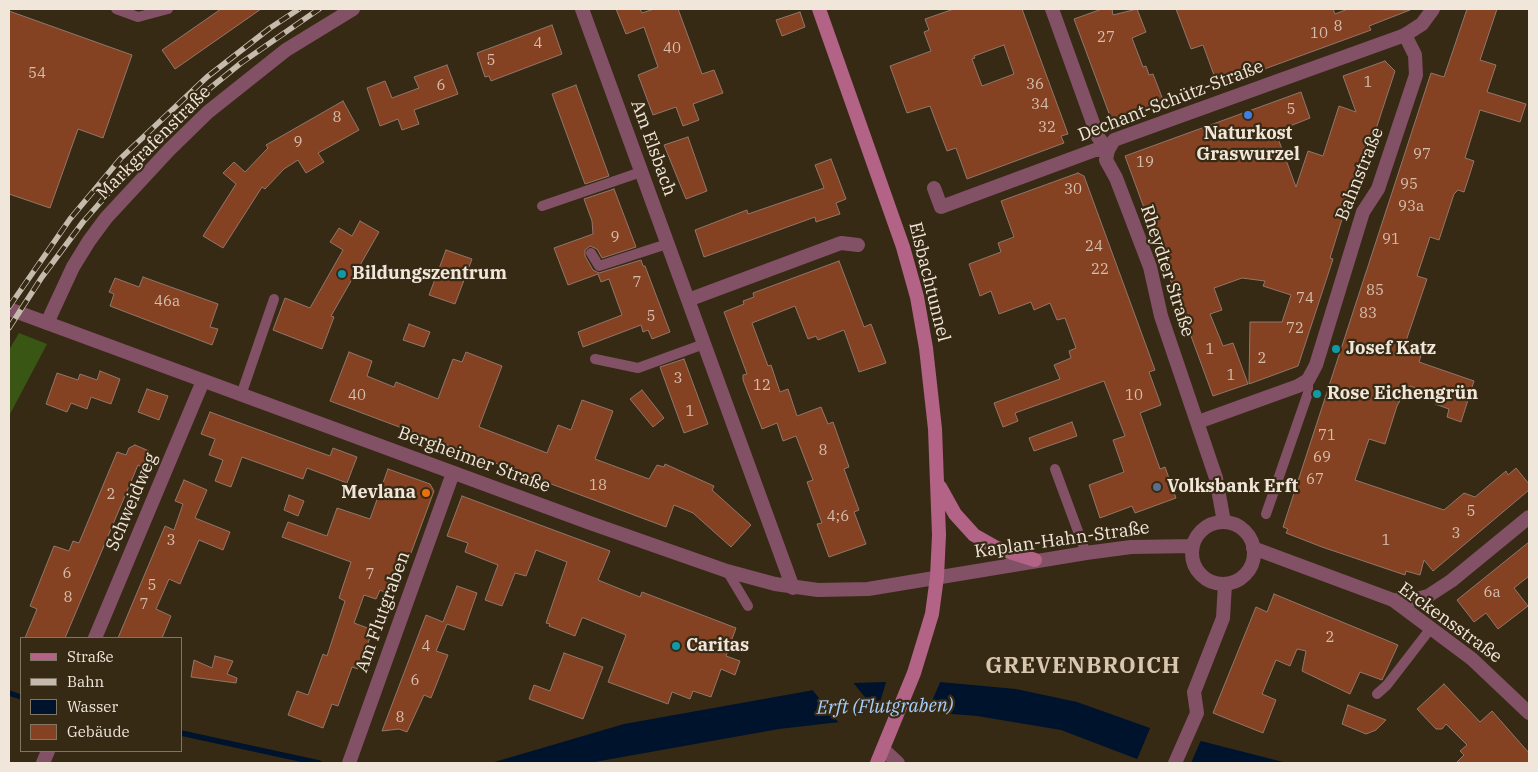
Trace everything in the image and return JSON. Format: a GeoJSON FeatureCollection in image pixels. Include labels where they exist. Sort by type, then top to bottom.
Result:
{"type":"FeatureCollection","features":[{"type":"Feature","properties":{"kind":"main road","name":"Elsbachtunnel"},"geometry":{"type":"LineString","coordinates":[[819,9],[890,204],[915,289],[929,362],[938,484],[937,577],[929,626],[914,673],[877,763]]}},
{"type":"Feature","properties":{"kind":"main road"},"geometry":{"type":"LineString","coordinates":[[938,484],[956,514],[974,535],[997,548],[1035,560]]}},
{"type":"Feature","properties":{"kind":"street","name":"Markgrafenstraße"},"geometry":{"type":"LineString","coordinates":[[46,323],[69,273],[88,241],[106,218],[169,150],[208,112],[286,50],[353,9]]}},
{"type":"Feature","properties":{"kind":"street","name":"Am Elsbach"},"geometry":{"type":"LineString","coordinates":[[582,9],[793,588]]}},
{"type":"Feature","properties":{"kind":"street","name":"Rheydter Straße"},"geometry":{"type":"LineString","coordinates":[[1052,9],[1098,137],[1108,150],[1106,160],[1116,178],[1150,268],[1160,316],[1216,478],[1224,522]]}},
{"type":"Feature","properties":{"kind":"street"},"geometry":{"type":"LineString","coordinates":[[1405,35],[1422,24],[1433,9]]}},
{"type":"Feature","properties":{"kind":"street","name":"Dechant-Schütz-Straße"},"geometry":{"type":"LineString","coordinates":[[934,188],[941,207],[1095,150],[1108,150],[1114,140],[1405,35]]}},
{"type":"Feature","properties":{"kind":"street","name":"Bahnstraße"},"geometry":{"type":"LineString","coordinates":[[1308,380],[1316,365],[1363,212],[1378,190],[1416,75],[1415,55],[1405,35]]}},
{"type":"Feature","properties":{"kind":"street"},"geometry":{"type":"LineString","coordinates":[[688,300],[841,243],[858,245]]}},
{"type":"Feature","properties":{"kind":"street","name":"Bergheimer Straße"},"geometry":{"type":"LineString","coordinates":[[9,308],[453,473],[727,571],[793,588],[828,591],[868,589],[937,577]]}},
{"type":"Feature","properties":{"kind":"street"},"geometry":{"type":"LineString","coordinates":[[1198,422],[1298,386],[1308,380]]}},
{"type":"Feature","properties":{"kind":"street","name":"Schweidweg"},"geometry":{"type":"LineString","coordinates":[[95,637],[203,381]]}},
{"type":"Feature","properties":{"kind":"street","name":"Am Flutgraben"},"geometry":{"type":"LineString","coordinates":[[349,763],[453,473]]}},
{"type":"Feature","properties":{"kind":"street"},"geometry":{"type":"LineString","coordinates":[[1393,600],[1420,599],[1440,589],[1529,517]]}},
{"type":"Feature","properties":{"kind":"street"},"geometry":{"type":"LineString","coordinates":[[1224,522],[1237,525],[1243,530],[1248,535],[1253,548],[1252,565],[1248,572],[1233,582],[1225,584],[1211,582],[1199,573],[1193,560],[1193,546],[1204,529],[1210,525],[1224,522]]}},
{"type":"Feature","properties":{"kind":"street","name":"Kaplan-Hahn-Straße"},"geometry":{"type":"LineString","coordinates":[[937,577],[1035,560],[1131,547],[1193,546]]}},
{"type":"Feature","properties":{"kind":"street","name":"Erckensstraße"},"geometry":{"type":"LineString","coordinates":[[1253,548],[1393,600],[1494,678],[1529,713]]}},
{"type":"Feature","properties":{"kind":"street"},"geometry":{"type":"LineString","coordinates":[[1175,763],[1197,713],[1194,692],[1223,618],[1225,584]]}},
{"type":"Feature","properties":{"kind":"street"},"geometry":{"type":"LineString","coordinates":[[883,749],[898,763]]}},
{"type":"Feature","properties":{"kind":"lane"},"geometry":{"type":"LineString","coordinates":[[116,9],[138,17],[168,9]]}},
{"type":"Feature","properties":{"kind":"lane"},"geometry":{"type":"LineString","coordinates":[[542,206],[641,172]]}},
{"type":"Feature","properties":{"kind":"lane"},"geometry":{"type":"LineString","coordinates":[[591,253],[599,266],[667,244]]}},
{"type":"Feature","properties":{"kind":"lane"},"geometry":{"type":"LineString","coordinates":[[241,395],[274,299]]}},
{"type":"Feature","properties":{"kind":"lane"},"geometry":{"type":"LineString","coordinates":[[595,359],[638,368],[704,344]]}},
{"type":"Feature","properties":{"kind":"lane"},"geometry":{"type":"LineString","coordinates":[[1266,514],[1308,392],[1308,380]]}},
{"type":"Feature","properties":{"kind":"lane"},"geometry":{"type":"LineString","coordinates":[[1055,469],[1086,553]]}},
{"type":"Feature","properties":{"kind":"lane"},"geometry":{"type":"LineString","coordinates":[[727,571],[748,606]]}},
{"type":"Feature","properties":{"kind":"lane"},"geometry":{"type":"LineString","coordinates":[[1377,694],[1387,685],[1431,628]]}},
{"type":"Feature","properties":{"kind":"green space"},"geometry":{"type":"Polygon","coordinates":[[[19,333],[47,344],[9,416],[9,350],[19,333]]]}},
{"type":"Feature","properties":{"kind":"water","name":"Erft (Flutgraben)"},"geometry":{"type":"Polygon","coordinates":[[[940,682],[1016,689],[1077,702],[1150,728],[1287,763],[1156,763],[1137,759],[1061,730],[977,716],[927,712],[779,729],[589,763],[491,763],[624,724],[853,683],[940,682]]]}},
{"type":"Feature","properties":{"kind":"pier"},"geometry":{"type":"Polygon","coordinates":[[[887,679],[941,680],[926,715],[839,723],[811,688],[851,680],[877,712],[887,679]]]}},
{"type":"Feature","properties":{"kind":"pier"},"geometry":{"type":"Polygon","coordinates":[[[1151,726],[1201,740],[1191,763],[1136,762],[1151,726]]]}},
{"type":"Feature","properties":{"kind":"building"},"geometry":{"type":"Polygon","coordinates":[[[221,9],[261,9],[175,69],[162,50],[221,9]]]}},
{"type":"Feature","properties":{"kind":"building"},"geometry":{"type":"Polygon","coordinates":[[[616,9],[640,9],[642,13],[654,9],[678,9],[702,74],[714,70],[723,93],[693,104],[699,120],[683,126],[676,107],[653,115],[638,75],[658,67],[644,27],[626,34],[616,9]]]}},
{"type":"Feature","properties":{"kind":"building"},"geometry":{"type":"Polygon","coordinates":[[[954,9],[1022,9],[1068,134],[1061,136],[1064,143],[967,179],[956,148],[947,151],[930,106],[907,113],[890,66],[931,51],[924,32],[929,30],[925,19],[954,9]],[[1004,45],[974,56],[975,58],[972,59],[982,86],[1014,74],[1004,45]]]}},
{"type":"Feature","properties":{"kind":"building"},"geometry":{"type":"Polygon","coordinates":[[[1102,9],[1112,9],[1113,15],[1137,9],[1146,32],[1132,38],[1143,67],[1146,66],[1149,75],[1153,74],[1165,105],[1113,124],[1074,19],[1102,9]]]}},
{"type":"Feature","properties":{"kind":"building"},"geometry":{"type":"Polygon","coordinates":[[[1176,9],[1333,9],[1335,14],[1348,9],[1410,10],[1369,26],[1371,30],[1218,86],[1203,45],[1191,49],[1176,9]]]}},
{"type":"Feature","properties":{"kind":"building"},"geometry":{"type":"Polygon","coordinates":[[[1467,9],[1497,9],[1480,60],[1496,65],[1487,92],[1526,104],[1520,122],[1480,110],[1465,158],[1474,161],[1464,192],[1458,190],[1454,194],[1439,240],[1430,237],[1417,276],[1427,279],[1405,344],[1422,352],[1419,362],[1474,381],[1461,422],[1447,417],[1449,409],[1435,404],[1438,396],[1410,386],[1406,398],[1402,397],[1397,406],[1385,444],[1369,439],[1355,480],[1444,510],[1464,493],[1475,497],[1506,471],[1508,475],[1516,468],[1529,484],[1529,490],[1433,571],[1424,560],[1420,575],[1406,571],[1405,575],[1286,533],[1288,529],[1283,527],[1431,73],[1444,77],[1467,9]]]}},
{"type":"Feature","properties":{"kind":"building"},"geometry":{"type":"Polygon","coordinates":[[[9,11],[132,55],[103,138],[78,129],[50,208],[9,194],[9,11]]]}},
{"type":"Feature","properties":{"kind":"building"},"geometry":{"type":"Polygon","coordinates":[[[800,12],[805,27],[782,36],[776,20],[800,12]]]}},
{"type":"Feature","properties":{"kind":"building"},"geometry":{"type":"Polygon","coordinates":[[[552,25],[562,54],[491,81],[489,76],[485,77],[477,53],[552,25]]]}},
{"type":"Feature","properties":{"kind":"building"},"geometry":{"type":"Polygon","coordinates":[[[1385,61],[1395,71],[1347,218],[1343,216],[1330,258],[1333,259],[1298,366],[1249,384],[1250,322],[1282,322],[1291,295],[1263,286],[1265,281],[1242,278],[1214,288],[1222,310],[1210,314],[1223,346],[1233,343],[1248,384],[1213,396],[1125,156],[1301,92],[1310,118],[1265,136],[1279,141],[1296,187],[1308,151],[1323,156],[1339,106],[1356,112],[1343,76],[1385,61]]]}},
{"type":"Feature","properties":{"kind":"building"},"geometry":{"type":"Polygon","coordinates":[[[447,65],[458,94],[414,110],[419,124],[402,130],[398,119],[380,126],[367,88],[385,81],[392,98],[419,88],[414,77],[447,65]]]}},
{"type":"Feature","properties":{"kind":"building"},"geometry":{"type":"Polygon","coordinates":[[[576,85],[609,176],[585,184],[552,94],[576,85]]]}},
{"type":"Feature","properties":{"kind":"building"},"geometry":{"type":"Polygon","coordinates":[[[343,101],[359,130],[318,153],[324,162],[306,173],[298,160],[284,169],[265,189],[262,187],[223,248],[203,236],[236,184],[223,173],[234,162],[245,172],[268,148],[266,145],[343,101]]]}},
{"type":"Feature","properties":{"kind":"building"},"geometry":{"type":"Polygon","coordinates":[[[688,137],[707,191],[686,199],[664,145],[688,137]]]}},
{"type":"Feature","properties":{"kind":"building"},"geometry":{"type":"Polygon","coordinates":[[[831,159],[846,199],[836,203],[840,214],[816,222],[815,217],[704,257],[695,230],[747,210],[748,214],[824,188],[815,165],[831,159]]]}},
{"type":"Feature","properties":{"kind":"building"},"geometry":{"type":"Polygon","coordinates":[[[1078,173],[1084,176],[1155,370],[1149,372],[1161,405],[1140,413],[1160,469],[1165,467],[1176,498],[1135,513],[1132,506],[1100,518],[1089,485],[1124,472],[1113,440],[1125,436],[1104,381],[1015,413],[1018,421],[1003,427],[994,403],[1060,379],[1054,365],[1071,358],[1069,351],[1076,348],[1065,318],[1057,320],[1050,303],[1034,310],[1031,302],[999,314],[991,291],[980,296],[969,264],[1001,252],[998,243],[1014,237],[1001,201],[1078,173]]]}},
{"type":"Feature","properties":{"kind":"building"},"geometry":{"type":"Polygon","coordinates":[[[614,189],[636,247],[602,258],[597,249],[590,246],[585,250],[585,256],[593,270],[599,273],[641,260],[670,332],[652,339],[648,330],[643,332],[641,325],[583,347],[578,332],[622,315],[609,279],[601,282],[598,274],[568,285],[554,248],[593,234],[592,221],[584,199],[614,189]]]}},
{"type":"Feature","properties":{"kind":"building","name":"Bildungszentrum"},"geometry":{"type":"Polygon","coordinates":[[[360,221],[379,232],[331,316],[334,317],[322,349],[273,330],[285,298],[310,308],[343,250],[330,242],[339,228],[352,236],[360,221]]]}},
{"type":"Feature","properties":{"kind":"building"},"geometry":{"type":"Polygon","coordinates":[[[446,250],[472,259],[455,304],[429,295],[446,250]]]}},
{"type":"Feature","properties":{"kind":"building"},"geometry":{"type":"Polygon","coordinates":[[[839,261],[864,327],[871,324],[886,363],[859,372],[844,330],[818,340],[816,336],[808,339],[795,306],[752,323],[768,366],[771,365],[780,392],[788,389],[797,416],[821,407],[828,424],[833,422],[849,467],[844,469],[859,510],[854,512],[866,544],[829,557],[817,524],[822,523],[807,482],[813,480],[796,436],[783,441],[777,423],[762,429],[743,380],[743,375],[747,374],[724,312],[744,304],[743,301],[754,297],[753,293],[839,261]]]}},
{"type":"Feature","properties":{"kind":"building"},"geometry":{"type":"Polygon","coordinates":[[[143,277],[218,304],[210,327],[218,329],[212,345],[110,306],[114,294],[109,292],[115,278],[139,287],[143,277]]]}},
{"type":"Feature","properties":{"kind":"building"},"geometry":{"type":"Polygon","coordinates":[[[409,324],[430,332],[424,347],[403,340],[409,324]]]}},
{"type":"Feature","properties":{"kind":"building"},"geometry":{"type":"Polygon","coordinates":[[[349,352],[372,361],[367,376],[394,387],[396,382],[438,399],[453,359],[462,362],[466,352],[502,366],[479,427],[547,453],[558,425],[571,430],[582,400],[613,411],[595,459],[649,479],[657,465],[664,467],[665,464],[714,486],[712,490],[751,525],[731,547],[693,513],[674,505],[666,527],[330,401],[349,352]]]}},
{"type":"Feature","properties":{"kind":"building"},"geometry":{"type":"Polygon","coordinates":[[[684,359],[708,424],[684,433],[660,367],[684,359]]]}},
{"type":"Feature","properties":{"kind":"building"},"geometry":{"type":"Polygon","coordinates":[[[100,371],[120,379],[111,404],[91,397],[87,409],[71,403],[67,412],[46,404],[57,373],[78,380],[80,374],[97,380],[100,371]]]}},
{"type":"Feature","properties":{"kind":"building"},"geometry":{"type":"Polygon","coordinates":[[[147,389],[168,396],[159,420],[138,412],[147,389]]]}},
{"type":"Feature","properties":{"kind":"building"},"geometry":{"type":"Polygon","coordinates":[[[642,390],[664,418],[653,427],[630,399],[642,390]]]}},
{"type":"Feature","properties":{"kind":"building"},"geometry":{"type":"Polygon","coordinates":[[[210,412],[330,456],[333,448],[357,457],[347,483],[307,468],[303,479],[242,457],[231,487],[215,481],[223,460],[209,455],[215,439],[201,434],[210,412]]]}},
{"type":"Feature","properties":{"kind":"building"},"geometry":{"type":"Polygon","coordinates":[[[1072,422],[1077,436],[1034,451],[1029,438],[1072,422]]]}},
{"type":"Feature","properties":{"kind":"building"},"geometry":{"type":"Polygon","coordinates":[[[135,445],[149,451],[142,467],[138,465],[65,637],[25,637],[37,609],[30,606],[54,546],[69,551],[73,541],[79,543],[117,452],[126,455],[129,448],[135,445]]]}},
{"type":"Feature","properties":{"kind":"building"},"geometry":{"type":"Polygon","coordinates":[[[388,469],[430,484],[434,491],[408,561],[399,557],[386,593],[380,590],[376,599],[364,595],[354,623],[373,630],[358,669],[352,667],[338,706],[332,704],[323,728],[288,715],[297,691],[308,695],[323,654],[327,656],[345,601],[339,598],[351,562],[282,537],[288,522],[327,536],[337,508],[370,519],[388,469]]]}},
{"type":"Feature","properties":{"kind":"building"},"geometry":{"type":"Polygon","coordinates":[[[184,480],[207,490],[195,518],[230,532],[223,550],[199,540],[180,584],[169,579],[156,609],[171,616],[162,637],[118,637],[165,526],[174,530],[183,504],[175,501],[184,480]]]}},
{"type":"Feature","properties":{"kind":"building"},"geometry":{"type":"Polygon","coordinates":[[[289,495],[304,501],[298,516],[284,510],[289,495]]]}},
{"type":"Feature","properties":{"kind":"building"},"geometry":{"type":"Polygon","coordinates":[[[462,496],[610,551],[598,580],[640,597],[642,592],[736,628],[726,656],[740,661],[735,675],[721,669],[711,697],[693,691],[690,699],[672,692],[668,704],[608,682],[626,635],[584,618],[582,618],[575,636],[549,626],[550,624],[546,623],[567,562],[536,550],[526,576],[515,573],[502,606],[485,600],[498,565],[465,552],[468,543],[447,536],[462,496]]]}},
{"type":"Feature","properties":{"kind":"building"},"geometry":{"type":"Polygon","coordinates":[[[1529,542],[1529,576],[1514,588],[1528,606],[1498,629],[1486,613],[1474,622],[1457,600],[1529,542]]]}},
{"type":"Feature","properties":{"kind":"building"},"geometry":{"type":"Polygon","coordinates":[[[457,586],[477,593],[464,630],[447,624],[436,651],[448,655],[431,698],[424,695],[407,732],[399,729],[382,731],[426,615],[443,622],[457,586]]]}},
{"type":"Feature","properties":{"kind":"building"},"geometry":{"type":"Polygon","coordinates":[[[1274,594],[1398,645],[1382,680],[1360,672],[1350,694],[1302,671],[1306,651],[1297,649],[1290,666],[1276,660],[1262,694],[1276,700],[1263,733],[1213,713],[1256,607],[1267,612],[1274,594]]]}},
{"type":"Feature","properties":{"kind":"building"},"geometry":{"type":"Polygon","coordinates":[[[564,653],[603,667],[583,719],[529,699],[534,685],[550,691],[564,653]]]}},
{"type":"Feature","properties":{"kind":"building"},"geometry":{"type":"Polygon","coordinates":[[[215,656],[233,661],[227,674],[237,678],[236,683],[191,677],[194,660],[212,668],[215,656]]]}},
{"type":"Feature","properties":{"kind":"building"},"geometry":{"type":"Polygon","coordinates":[[[1444,684],[1480,722],[1492,711],[1529,753],[1529,763],[1456,763],[1464,755],[1460,751],[1467,745],[1446,724],[1442,729],[1436,729],[1417,709],[1444,684]]]}},
{"type":"Feature","properties":{"kind":"building"},"geometry":{"type":"Polygon","coordinates":[[[1348,705],[1386,720],[1376,730],[1366,734],[1342,724],[1348,705]]]}},
{"type":"Feature","properties":{"kind":"waterway"},"geometry":{"type":"LineString","coordinates":[[9,693],[20,697]]}},
{"type":"Feature","properties":{"kind":"waterway"},"geometry":{"type":"LineString","coordinates":[[182,733],[319,763]]}},
{"type":"Feature","properties":{"kind":"railway"},"geometry":{"type":"LineString","coordinates":[[9,307],[70,219],[121,158],[207,77],[270,28],[299,9]]}},
{"type":"Feature","properties":{"kind":"railway"},"geometry":{"type":"LineString","coordinates":[[9,328],[42,277],[83,222],[155,140],[209,89],[241,63],[319,9]]}},
{"type":"Feature","properties":{"kind":"place","name":"Naturkost Graswurzel"},"geometry":{"type":"Point","coordinates":[1248,115]}},
{"type":"Feature","properties":{"kind":"place","name":"Bildungszentrum"},"geometry":{"type":"Point","coordinates":[342,274]}},
{"type":"Feature","properties":{"kind":"place","name":"Josef Katz"},"geometry":{"type":"Point","coordinates":[1336,349]}},
{"type":"Feature","properties":{"kind":"place","name":"Rose Eichengrün"},"geometry":{"type":"Point","coordinates":[1317,394]}},
{"type":"Feature","properties":{"kind":"place","name":"Volksbank Erft"},"geometry":{"type":"Point","coordinates":[1157,487]}},
{"type":"Feature","properties":{"kind":"place","name":"Mevlana"},"geometry":{"type":"Point","coordinates":[426,493]}},
{"type":"Feature","properties":{"kind":"place","name":"Caritas"},"geometry":{"type":"Point","coordinates":[676,646]}},
{"type":"Feature","properties":{"kind":"district","name":"GREVENBROICH"},"geometry":{"type":"Point","coordinates":[1083,667]}}]}
